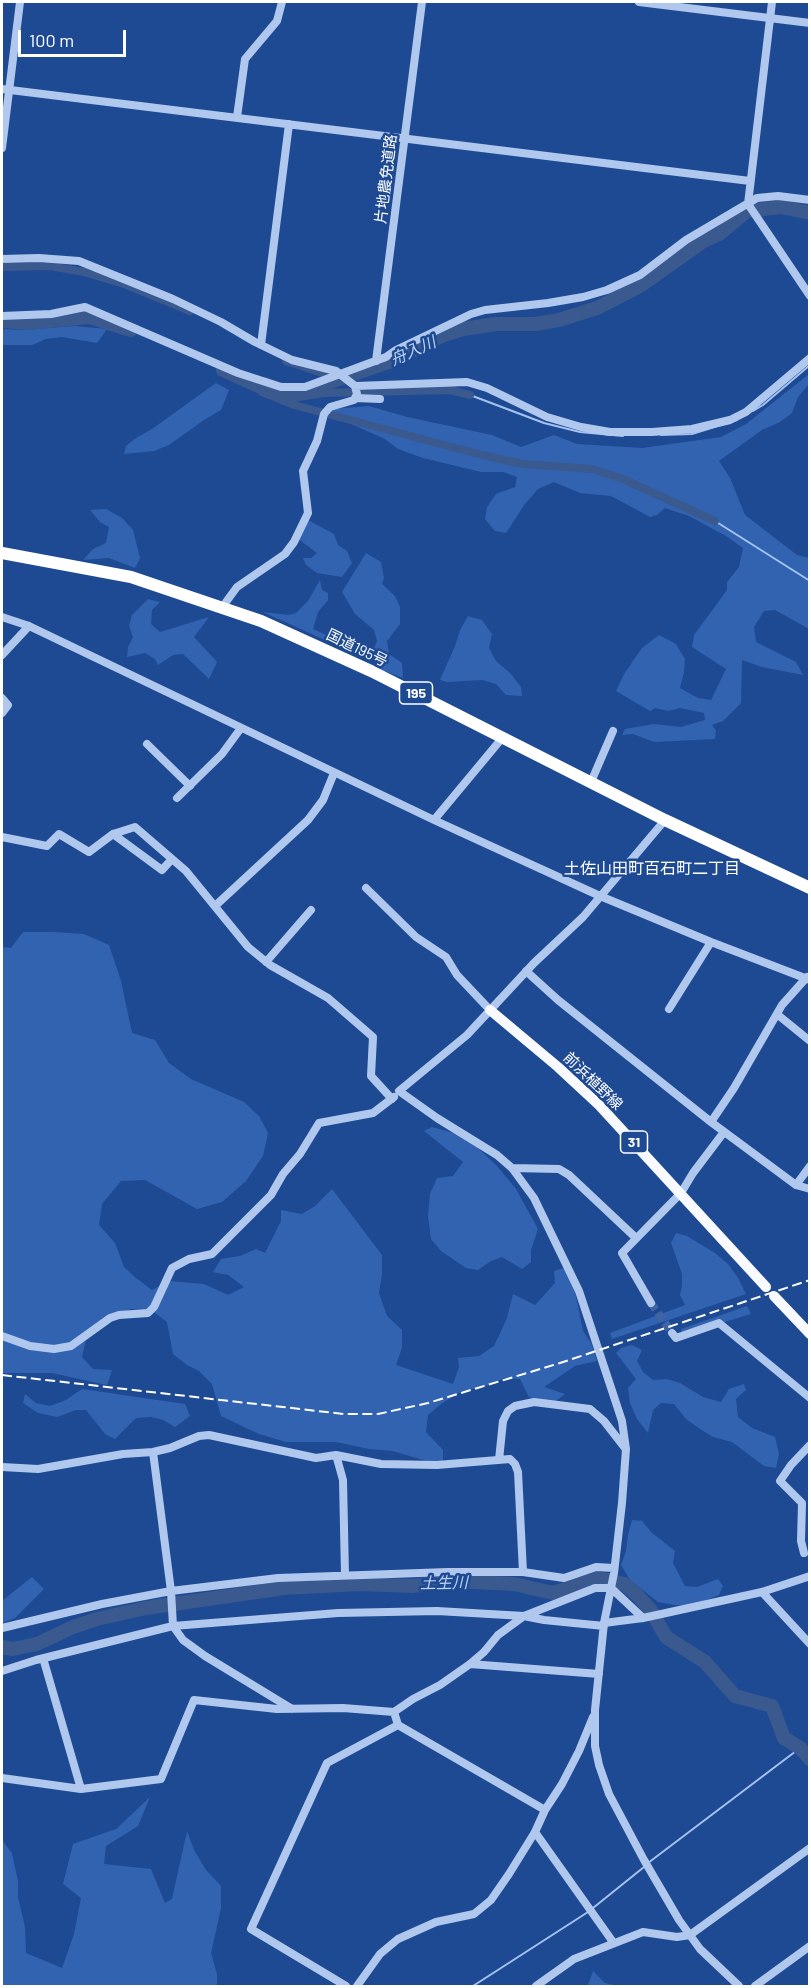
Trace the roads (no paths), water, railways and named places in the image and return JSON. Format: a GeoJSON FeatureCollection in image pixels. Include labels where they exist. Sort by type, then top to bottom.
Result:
{"type":"FeatureCollection","features":[{"type":"Feature","properties":{"kind":"highway","name":"国道195号"},"geometry":{"type":"LineString","coordinates":[[2,554],[130,577],[261,621],[318,646],[665,820],[810,888]]}},
{"type":"Feature","properties":{"kind":"main road","name":"前浜植野線"},"geometry":{"type":"LineString","coordinates":[[490,1010],[591,1098],[681,1192],[766,1287]]}},
{"type":"Feature","properties":{"kind":"main road"},"geometry":{"type":"LineString","coordinates":[[774,1296],[810,1334]]}},
{"type":"Feature","properties":{"kind":"street"},"geometry":{"type":"LineString","coordinates":[[2,148],[5,90],[20,2]]}},
{"type":"Feature","properties":{"kind":"street"},"geometry":{"type":"LineString","coordinates":[[237,117],[246,59],[277,21],[282,2]]}},
{"type":"Feature","properties":{"kind":"street","name":"片地農免道路"},"geometry":{"type":"LineString","coordinates":[[376,361],[422,2]]}},
{"type":"Feature","properties":{"kind":"street"},"geometry":{"type":"LineString","coordinates":[[639,2],[810,22]]}},
{"type":"Feature","properties":{"kind":"street"},"geometry":{"type":"LineString","coordinates":[[772,2],[748,204],[810,296]]}},
{"type":"Feature","properties":{"kind":"street"},"geometry":{"type":"LineString","coordinates":[[5,90],[750,181]]}},
{"type":"Feature","properties":{"kind":"street"},"geometry":{"type":"LineString","coordinates":[[261,345],[289,124]]}},
{"type":"Feature","properties":{"kind":"street"},"geometry":{"type":"LineString","coordinates":[[2,316],[51,314],[85,308],[217,365],[281,387],[305,387],[344,376],[478,312],[560,302],[607,290],[639,275],[686,240],[757,198],[778,196],[810,200]]}},
{"type":"Feature","properties":{"kind":"street"},"geometry":{"type":"LineString","coordinates":[[2,259],[39,258],[79,261],[173,299],[292,360],[336,371],[344,376],[356,391],[380,399]]}},
{"type":"Feature","properties":{"kind":"street"},"geometry":{"type":"LineString","coordinates":[[224,609],[226,602],[237,587],[285,554],[294,542],[308,513],[303,471],[317,441],[326,412],[346,404],[356,391],[467,382],[487,388],[546,417],[581,427],[610,432],[652,432],[692,429],[730,420],[746,412],[810,358]]}},
{"type":"Feature","properties":{"kind":"street"},"geometry":{"type":"LineString","coordinates":[[2,617],[29,626],[334,773],[600,896],[711,942],[808,978],[782,1005],[734,1088],[711,1122]]}},
{"type":"Feature","properties":{"kind":"street"},"geometry":{"type":"LineString","coordinates":[[2,655],[29,626]]}},
{"type":"Feature","properties":{"kind":"street"},"geometry":{"type":"LineString","coordinates":[[2,698],[8,705],[2,713]]}},
{"type":"Feature","properties":{"kind":"street"},"geometry":{"type":"LineString","coordinates":[[177,798],[222,754],[241,728]]}},
{"type":"Feature","properties":{"kind":"street"},"geometry":{"type":"LineString","coordinates":[[591,782],[613,731]]}},
{"type":"Feature","properties":{"kind":"street"},"geometry":{"type":"LineString","coordinates":[[434,820],[503,737]]}},
{"type":"Feature","properties":{"kind":"street"},"geometry":{"type":"LineString","coordinates":[[147,744],[190,786]]}},
{"type":"Feature","properties":{"kind":"street"},"geometry":{"type":"LineString","coordinates":[[215,906],[308,820],[323,800],[334,773]]}},
{"type":"Feature","properties":{"kind":"street"},"geometry":{"type":"LineString","coordinates":[[2,1336],[30,1346],[54,1349],[71,1346],[110,1318],[119,1315],[148,1313],[154,1307],[172,1268],[189,1259],[212,1254],[272,1195],[283,1174],[300,1154],[319,1123],[373,1113],[467,1035],[526,971],[583,917],[665,820]]}},
{"type":"Feature","properties":{"kind":"street"},"geometry":{"type":"LineString","coordinates":[[2,837],[47,846],[59,834],[89,852],[113,834],[135,827],[186,871],[248,947],[266,962],[328,998],[373,1037],[371,1076],[392,1099]]}},
{"type":"Feature","properties":{"kind":"street"},"geometry":{"type":"LineString","coordinates":[[113,834],[162,870],[172,859]]}},
{"type":"Feature","properties":{"kind":"street"},"geometry":{"type":"LineString","coordinates":[[366,888],[416,937],[446,957],[457,975],[490,1010]]}},
{"type":"Feature","properties":{"kind":"street"},"geometry":{"type":"LineString","coordinates":[[266,962],[311,910]]}},
{"type":"Feature","properties":{"kind":"street"},"geometry":{"type":"LineString","coordinates":[[669,1010],[711,942]]}},
{"type":"Feature","properties":{"kind":"street"},"geometry":{"type":"LineString","coordinates":[[526,971],[558,1000],[724,1132],[796,1185],[810,1189]]}},
{"type":"Feature","properties":{"kind":"street"},"geometry":{"type":"LineString","coordinates":[[778,1015],[810,1041]]}},
{"type":"Feature","properties":{"kind":"street"},"geometry":{"type":"LineString","coordinates":[[399,1091],[437,1118],[497,1155],[512,1168],[538,1206],[579,1291],[622,1421],[626,1449],[622,1503],[614,1570],[604,1625],[595,1710],[595,1746],[599,1765],[609,1794],[646,1864],[690,1935],[719,1969],[739,1986]]}},
{"type":"Feature","properties":{"kind":"street"},"geometry":{"type":"LineString","coordinates":[[651,1303],[622,1253],[681,1192],[724,1132]]}},
{"type":"Feature","properties":{"kind":"street"},"geometry":{"type":"LineString","coordinates":[[796,1185],[810,1166]]}},
{"type":"Feature","properties":{"kind":"street"},"geometry":{"type":"LineString","coordinates":[[512,1168],[559,1169],[569,1175],[636,1238]]}},
{"type":"Feature","properties":{"kind":"street"},"geometry":{"type":"LineString","coordinates":[[672,1333],[676,1338],[719,1323],[810,1398]]}},
{"type":"Feature","properties":{"kind":"street"},"geometry":{"type":"LineString","coordinates":[[499,1460],[503,1421],[508,1411],[515,1406],[534,1402],[590,1409],[604,1421],[626,1449]]}},
{"type":"Feature","properties":{"kind":"street"},"geometry":{"type":"LineString","coordinates":[[2,1467],[38,1469],[123,1454],[153,1452],[170,1448],[199,1436],[209,1435],[316,1458],[336,1455],[381,1464],[437,1465],[510,1460],[515,1464],[518,1472],[522,1572]]}},
{"type":"Feature","properties":{"kind":"street"},"geometry":{"type":"LineString","coordinates":[[804,1553],[801,1541],[802,1503],[780,1481],[810,1444]]}},
{"type":"Feature","properties":{"kind":"street"},"geometry":{"type":"LineString","coordinates":[[153,1452],[171,1591],[173,1626],[183,1640],[198,1651],[292,1709]]}},
{"type":"Feature","properties":{"kind":"street"},"geometry":{"type":"LineString","coordinates":[[336,1455],[343,1480],[345,1575]]}},
{"type":"Feature","properties":{"kind":"street"},"geometry":{"type":"LineString","coordinates":[[2,1628],[102,1604],[171,1591],[279,1578],[522,1572],[564,1578],[596,1567],[614,1570]]}},
{"type":"Feature","properties":{"kind":"street"},"geometry":{"type":"LineString","coordinates":[[2,1671],[44,1658],[173,1626],[338,1614],[437,1611],[524,1616],[604,1625],[762,1592],[810,1576]]}},
{"type":"Feature","properties":{"kind":"street"},"geometry":{"type":"LineString","coordinates":[[2,1778],[81,1789],[161,1779],[194,1701],[237,1706],[292,1709],[343,1708],[394,1712],[470,1664],[498,1635],[524,1616],[595,1588],[611,1588],[643,1618]]}},
{"type":"Feature","properties":{"kind":"street"},"geometry":{"type":"LineString","coordinates":[[762,1592],[810,1644]]}},
{"type":"Feature","properties":{"kind":"street"},"geometry":{"type":"LineString","coordinates":[[44,1658],[81,1789]]}},
{"type":"Feature","properties":{"kind":"street"},"geometry":{"type":"LineString","coordinates":[[470,1664],[599,1674]]}},
{"type":"Feature","properties":{"kind":"street"},"geometry":{"type":"LineString","coordinates":[[357,1986],[380,1954],[398,1939],[436,1922],[474,1914],[491,1899],[535,1832],[545,1810],[562,1784],[579,1751],[595,1710]]}},
{"type":"Feature","properties":{"kind":"street"},"geometry":{"type":"LineString","coordinates":[[394,1712],[398,1725],[545,1810]]}},
{"type":"Feature","properties":{"kind":"street"},"geometry":{"type":"LineString","coordinates":[[346,1986],[251,1929],[327,1763],[398,1725]]}},
{"type":"Feature","properties":{"kind":"street"},"geometry":{"type":"LineString","coordinates":[[535,1832],[614,1942]]}},
{"type":"Feature","properties":{"kind":"street"},"geometry":{"type":"LineString","coordinates":[[536,1986],[574,1959],[644,1932],[677,1937],[690,1935],[810,1848]]}},
{"type":"Feature","properties":{"kind":"street"},"geometry":{"type":"LineString","coordinates":[[756,1986],[810,1946]]}},
{"type":"Feature","properties":{"kind":"waterway","name":"舟入川"},"geometry":{"type":"LineString","coordinates":[[223,370],[258,386],[265,384],[284,391],[299,393],[389,362],[444,335],[463,329],[496,324],[535,324],[559,320],[597,308],[640,286],[702,242],[719,234],[747,211],[781,207],[810,213]]}},
{"type":"Feature","properties":{"kind":"waterway"},"geometry":{"type":"LineString","coordinates":[[2,267],[50,266],[84,272],[124,284],[190,311]]}},
{"type":"Feature","properties":{"kind":"waterway","name":"舟入川"},"geometry":{"type":"LineString","coordinates":[[2,321],[28,323],[90,317],[131,330]]}},
{"type":"Feature","properties":{"kind":"waterway"},"geometry":{"type":"LineString","coordinates":[[286,361],[337,378]]}},
{"type":"Feature","properties":{"kind":"waterway"},"geometry":{"type":"LineString","coordinates":[[753,411],[810,365]]}},
{"type":"Feature","properties":{"kind":"waterway"},"geometry":{"type":"LineString","coordinates":[[258,386],[262,392],[294,405],[482,455],[523,464],[592,469],[623,479],[715,521]]}},
{"type":"Feature","properties":{"kind":"waterway"},"geometry":{"type":"LineString","coordinates":[[274,391],[292,398],[324,393],[450,390],[470,395]]}},
{"type":"Feature","properties":{"kind":"waterway"},"geometry":{"type":"LineString","coordinates":[[470,395],[544,423],[580,432],[623,436]]}},
{"type":"Feature","properties":{"kind":"waterway"},"geometry":{"type":"LineString","coordinates":[[661,435],[692,434],[737,420]]}},
{"type":"Feature","properties":{"kind":"waterway"},"geometry":{"type":"LineString","coordinates":[[715,521],[810,581]]}},
{"type":"Feature","properties":{"kind":"waterway","name":"土生川"},"geometry":{"type":"LineString","coordinates":[[2,1647],[13,1649],[37,1644],[73,1627],[97,1619],[146,1608],[284,1588],[360,1584],[412,1586],[454,1581],[514,1584],[553,1593],[589,1578],[603,1579],[624,1584],[635,1593],[650,1609],[666,1637],[705,1662],[735,1696],[772,1706],[784,1738],[800,1748],[810,1759]]}},
{"type":"Feature","properties":{"kind":"waterway"},"geometry":{"type":"LineString","coordinates":[[648,1863],[800,1748]]}},
{"type":"Feature","properties":{"kind":"waterway"},"geometry":{"type":"LineString","coordinates":[[593,1908],[644,1867]]}},
{"type":"Feature","properties":{"kind":"waterway"},"geometry":{"type":"LineString","coordinates":[[473,1986],[588,1912]]}},
{"type":"Feature","properties":{"kind":"tunnel"},"geometry":{"type":"LineString","coordinates":[[651,1303],[672,1333]]}},
{"type":"Feature","properties":{"kind":"railway"},"geometry":{"type":"LineString","coordinates":[[2,1375],[344,1414],[378,1414],[428,1403],[560,1363],[810,1280]]}},
{"type":"Feature","properties":{"kind":"district","name":"土佐山田町百石町二丁目"},"geometry":{"type":"Point","coordinates":[652,869]}}]}
